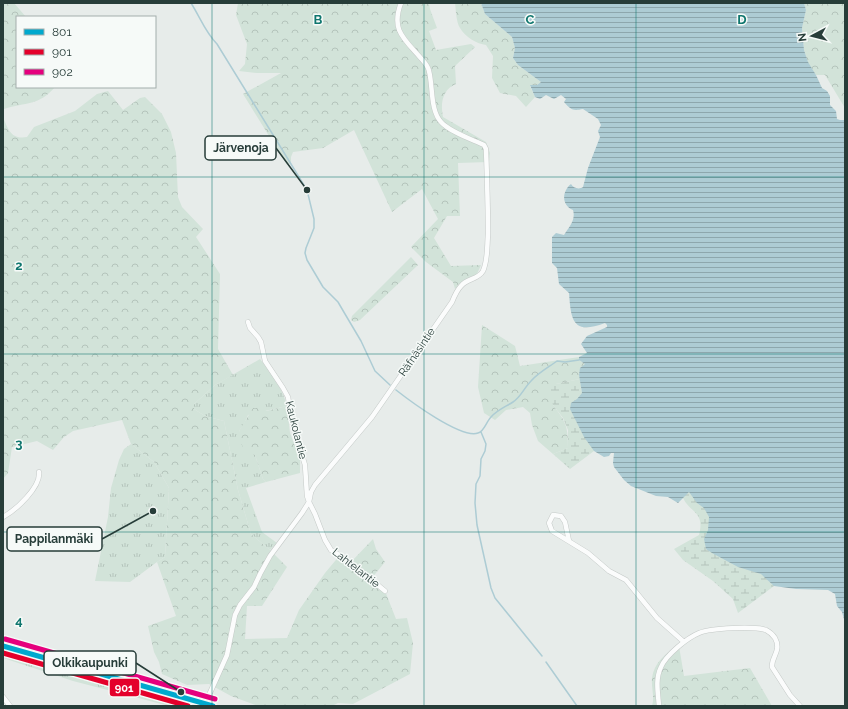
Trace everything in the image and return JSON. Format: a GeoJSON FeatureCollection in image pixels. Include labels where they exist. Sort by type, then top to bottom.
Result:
{"type":"FeatureCollection","features":[{"type":"Feature","properties":{"kind":"main road"},"geometry":{"type":"LineString","coordinates":[[3,646],[213,706]]}},
{"type":"Feature","properties":{"kind":"street","name":"Räfnäsintie"},"geometry":{"type":"LineString","coordinates":[[202,704],[227,655],[236,615],[240,605],[254,587],[270,556],[302,513],[315,485],[372,417],[452,302],[461,285],[467,281],[477,278],[485,265],[488,214],[486,148],[484,145],[459,134],[440,121],[436,113],[429,69],[401,35],[398,26],[397,14],[401,3]]}},
{"type":"Feature","properties":{"kind":"street","name":"Kaukolantie"},"geometry":{"type":"LineString","coordinates":[[248,322],[250,328],[261,342],[265,361],[288,397],[293,426],[305,465],[308,502]]}},
{"type":"Feature","properties":{"kind":"street"},"geometry":{"type":"LineString","coordinates":[[3,517],[16,508],[35,488],[39,476],[38,472]]}},
{"type":"Feature","properties":{"kind":"street","name":"Lahtelantie"},"geometry":{"type":"LineString","coordinates":[[308,502],[331,550],[350,562],[384,591]]}},
{"type":"Feature","properties":{"kind":"street"},"geometry":{"type":"LineString","coordinates":[[569,541],[565,522],[561,516],[553,515],[550,523],[552,531],[588,553],[609,571],[626,580],[657,618],[684,642]]}},
{"type":"Feature","properties":{"kind":"street"},"geometry":{"type":"LineString","coordinates":[[659,706],[657,682],[661,667],[684,642],[700,632],[726,628],[767,630],[771,633],[775,638],[778,650],[772,662],[772,667],[790,695],[800,706]]}},
{"type":"Feature","properties":{"kind":"street"},"geometry":{"type":"LineString","coordinates":[[3,697],[10,706]]}},
{"type":"Feature","properties":{"kind":"green space"},"geometry":{"type":"Polygon","coordinates":[[[3,3],[14,3],[25,16],[16,16],[16,88],[54,88],[38,100],[4,109],[3,112],[3,3]]]}},
{"type":"Feature","properties":{"kind":"green space"},"geometry":{"type":"Polygon","coordinates":[[[238,3],[429,3],[437,28],[429,31],[436,50],[471,44],[475,47],[455,66],[456,84],[445,93],[442,102],[442,112],[443,117],[486,142],[490,153],[489,162],[458,163],[460,216],[447,216],[434,238],[451,266],[481,265],[477,274],[459,284],[455,289],[453,282],[426,262],[411,247],[438,219],[422,189],[392,212],[354,130],[323,148],[293,152],[291,163],[287,165],[243,94],[281,73],[239,71],[245,64],[247,44],[236,15],[238,3]]]}},
{"type":"Feature","properties":{"kind":"green space"},"geometry":{"type":"Polygon","coordinates":[[[455,3],[481,3],[485,14],[512,37],[515,48],[513,58],[518,65],[541,82],[537,85],[530,86],[535,97],[526,107],[516,96],[500,93],[492,78],[493,56],[486,45],[472,40],[462,31],[456,16],[455,3]]]}},
{"type":"Feature","properties":{"kind":"green space"},"geometry":{"type":"Polygon","coordinates":[[[804,3],[845,3],[845,108],[825,75],[816,75],[808,63],[804,50],[802,28],[806,10],[804,3]]]}},
{"type":"Feature","properties":{"kind":"green space"},"geometry":{"type":"Polygon","coordinates":[[[108,91],[123,110],[140,98],[145,97],[162,114],[171,132],[176,153],[178,197],[182,207],[203,229],[196,237],[220,274],[218,349],[233,375],[215,385],[194,404],[194,409],[205,416],[224,421],[238,490],[251,534],[287,567],[262,606],[247,606],[245,639],[287,638],[299,610],[325,573],[340,555],[351,562],[373,539],[376,549],[385,562],[371,579],[385,591],[396,619],[407,618],[413,643],[410,674],[353,704],[338,703],[332,706],[258,706],[231,696],[209,684],[187,685],[162,674],[159,662],[154,652],[148,626],[176,616],[157,562],[165,557],[169,488],[154,462],[131,444],[122,420],[73,431],[64,437],[53,450],[37,441],[12,447],[8,473],[3,479],[3,117],[11,133],[17,137],[27,137],[34,127],[75,111],[97,94],[108,91]]]}},
{"type":"Feature","properties":{"kind":"green space"},"geometry":{"type":"Polygon","coordinates":[[[411,257],[418,265],[360,320],[354,322],[351,320],[352,316],[411,257]]]}},
{"type":"Feature","properties":{"kind":"green space"},"geometry":{"type":"Polygon","coordinates":[[[482,325],[515,346],[520,366],[579,357],[579,360],[585,364],[579,375],[580,379],[556,384],[553,405],[561,416],[567,429],[568,448],[553,454],[538,441],[532,425],[530,413],[523,407],[506,410],[495,420],[484,413],[478,387],[482,325]]]}},
{"type":"Feature","properties":{"kind":"green space"},"geometry":{"type":"Polygon","coordinates":[[[260,359],[279,387],[287,406],[248,415],[239,431],[255,455],[263,479],[266,482],[246,488],[262,532],[277,543],[270,550],[251,534],[238,490],[224,421],[205,416],[194,409],[194,404],[215,385],[260,359]]]}},
{"type":"Feature","properties":{"kind":"green space"},"geometry":{"type":"Polygon","coordinates":[[[580,379],[582,393],[596,440],[594,451],[570,469],[553,454],[568,448],[568,430],[563,418],[553,405],[549,390],[556,384],[580,379]]]}},
{"type":"Feature","properties":{"kind":"green space"},"geometry":{"type":"Polygon","coordinates":[[[287,406],[290,433],[300,459],[300,473],[266,482],[263,479],[255,455],[243,449],[239,431],[253,408],[261,408],[266,411],[287,406]]]}},
{"type":"Feature","properties":{"kind":"green space"},"geometry":{"type":"Polygon","coordinates":[[[131,444],[154,462],[169,488],[165,557],[130,582],[95,581],[108,517],[111,488],[119,460],[124,449],[131,444]]]}},
{"type":"Feature","properties":{"kind":"green space"},"geometry":{"type":"Polygon","coordinates":[[[694,481],[787,572],[774,586],[738,613],[733,599],[713,581],[683,560],[674,549],[699,535],[699,517],[683,498],[694,481]]]}},
{"type":"Feature","properties":{"kind":"green space"},"geometry":{"type":"Polygon","coordinates":[[[679,646],[684,676],[750,668],[772,706],[652,706],[652,678],[655,668],[665,655],[679,646]]]}},
{"type":"Feature","properties":{"kind":"green space"},"geometry":{"type":"Polygon","coordinates":[[[3,650],[191,706],[169,706],[73,681],[3,658],[3,650]]]}},
{"type":"Feature","properties":{"kind":"water"},"geometry":{"type":"Polygon","coordinates":[[[481,3],[804,3],[806,10],[802,28],[804,50],[808,62],[822,88],[827,91],[830,96],[830,105],[836,111],[837,119],[845,120],[845,623],[842,612],[837,606],[835,594],[828,590],[796,589],[774,586],[761,574],[738,567],[706,549],[704,539],[708,530],[709,517],[704,508],[697,503],[689,492],[678,503],[668,497],[656,496],[631,486],[624,480],[614,467],[614,453],[604,457],[594,451],[584,437],[570,409],[571,403],[582,393],[579,375],[580,368],[585,364],[579,360],[579,357],[587,353],[581,344],[587,336],[607,327],[607,325],[605,323],[586,327],[580,326],[576,323],[571,311],[569,293],[559,284],[557,268],[552,263],[552,237],[556,233],[564,235],[572,223],[574,214],[573,210],[566,205],[564,198],[566,190],[571,184],[576,188],[583,187],[588,168],[600,137],[598,131],[601,125],[598,119],[583,109],[574,110],[570,108],[564,102],[566,99],[561,95],[554,99],[546,95],[540,99],[535,97],[530,85],[537,85],[541,82],[518,65],[513,58],[515,48],[512,37],[485,14],[481,3]]]}},
{"type":"Feature","properties":{"kind":"waterway"},"geometry":{"type":"LineString","coordinates":[[191,3],[307,190],[314,219],[314,228],[305,253],[307,260],[323,287],[338,302],[361,341],[375,371],[390,385]]}},
{"type":"Feature","properties":{"kind":"waterway"},"geometry":{"type":"LineString","coordinates":[[396,390],[448,425],[470,433],[478,433],[482,431],[489,419],[498,410],[516,400],[537,375],[557,361],[565,362],[579,360]]}},
{"type":"Feature","properties":{"kind":"waterway"},"geometry":{"type":"LineString","coordinates":[[481,432],[486,444],[485,451],[481,459],[480,476],[476,484],[475,503],[477,525],[491,588],[495,598],[542,656]]}},
{"type":"Feature","properties":{"kind":"waterway"},"geometry":{"type":"LineString","coordinates":[[546,662],[577,706]]}},
{"type":"Feature","properties":{"kind":"transit line","name":"902"},"geometry":{"type":"LineString","coordinates":[[5,639],[215,699]]}},
{"type":"Feature","properties":{"kind":"transit line","name":"801"},"geometry":{"type":"LineString","coordinates":[[3,646],[213,706]]}},
{"type":"Feature","properties":{"kind":"transit line","name":"901"},"geometry":{"type":"LineString","coordinates":[[3,653],[188,706]]}},
{"type":"Feature","properties":{"kind":"place","name":"Järvenoja"},"geometry":{"type":"Point","coordinates":[307,190]}},
{"type":"Feature","properties":{"kind":"place","name":"Pappilanmäki"},"geometry":{"type":"Point","coordinates":[153,511]}},
{"type":"Feature","properties":{"kind":"place","name":"Olkikaupunki"},"geometry":{"type":"Point","coordinates":[181,692]}}]}
